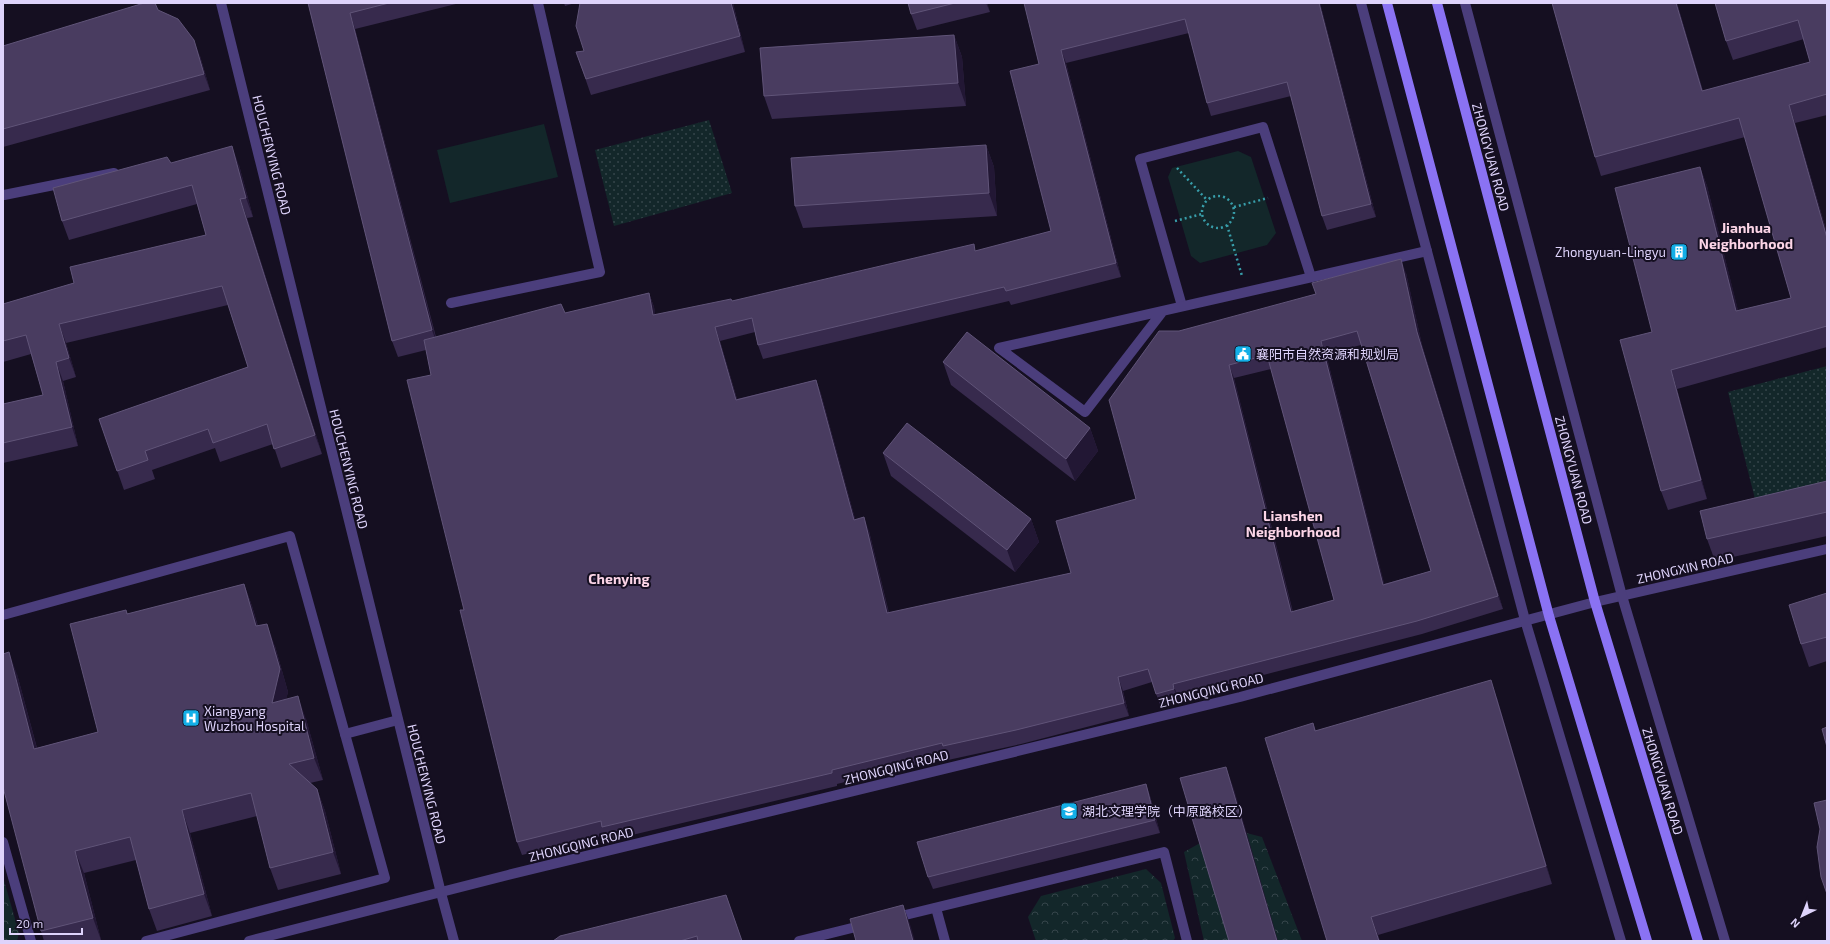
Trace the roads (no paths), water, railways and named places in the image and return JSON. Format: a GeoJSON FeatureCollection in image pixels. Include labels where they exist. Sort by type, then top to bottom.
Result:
{"type":"FeatureCollection","features":[{"type":"Feature","properties":{"kind":"main road"},"geometry":{"type":"LineString","coordinates":[[1387,3],[1549,616],[1647,941]]}},
{"type":"Feature","properties":{"kind":"main road","name":"ZHONGYUAN ROAD"},"geometry":{"type":"LineString","coordinates":[[1437,3],[1595,602],[1698,941]]}},
{"type":"Feature","properties":{"kind":"street","name":"HOUCHENYING ROAD"},"geometry":{"type":"LineString","coordinates":[[221,3],[440,893],[454,941]]}},
{"type":"Feature","properties":{"kind":"street"},"geometry":{"type":"LineString","coordinates":[[451,303],[600,272],[538,3]]}},
{"type":"Feature","properties":{"kind":"street"},"geometry":{"type":"LineString","coordinates":[[1361,3],[1525,620],[1621,941]]}},
{"type":"Feature","properties":{"kind":"street"},"geometry":{"type":"LineString","coordinates":[[1465,3],[1622,596],[1725,941]]}},
{"type":"Feature","properties":{"kind":"street"},"geometry":{"type":"LineString","coordinates":[[1182,306],[1140,159],[1263,127],[1311,277]]}},
{"type":"Feature","properties":{"kind":"street"},"geometry":{"type":"LineString","coordinates":[[3,194],[123,171]]}},
{"type":"Feature","properties":{"kind":"street"},"geometry":{"type":"LineString","coordinates":[[1163,311],[1086,412],[999,348],[1427,251]]}},
{"type":"Feature","properties":{"kind":"street"},"geometry":{"type":"LineString","coordinates":[[3,615],[290,536],[386,878],[146,941]]}},
{"type":"Feature","properties":{"kind":"street","name":"ZHONGXIN ROAD"},"geometry":{"type":"LineString","coordinates":[[1549,616],[1595,602],[1827,549]]}},
{"type":"Feature","properties":{"kind":"street","name":"ZHONGQING ROAD"},"geometry":{"type":"LineString","coordinates":[[249,941],[1240,697],[1525,620],[1549,616]]}},
{"type":"Feature","properties":{"kind":"street"},"geometry":{"type":"LineString","coordinates":[[345,734],[398,720]]}},
{"type":"Feature","properties":{"kind":"street"},"geometry":{"type":"LineString","coordinates":[[3,842],[31,941]]}},
{"type":"Feature","properties":{"kind":"street"},"geometry":{"type":"LineString","coordinates":[[799,941],[1164,852],[1187,941]]}},
{"type":"Feature","properties":{"kind":"street"},"geometry":{"type":"LineString","coordinates":[[936,908],[945,941]]}},
{"type":"Feature","properties":{"kind":"place","name":"Zhongyuan-Lingyu"},"geometry":{"type":"Point","coordinates":[1679,252]}},
{"type":"Feature","properties":{"kind":"place","name":"襄阳市自然资源和规划局"},"geometry":{"type":"Point","coordinates":[1243,354]}},
{"type":"Feature","properties":{"kind":"place","name":"Xiangyang Wuzhou Hospital"},"geometry":{"type":"Point","coordinates":[191,718]}},
{"type":"Feature","properties":{"kind":"place","name":"湖北文理学院（中原路校区）"},"geometry":{"type":"Point","coordinates":[1069,811]}},
{"type":"Feature","properties":{"kind":"district","name":"Jianhua Neighborhood"},"geometry":{"type":"Point","coordinates":[1746,236]}},
{"type":"Feature","properties":{"kind":"district","name":"Lianshen Neighborhood"},"geometry":{"type":"Point","coordinates":[1293,524]}},
{"type":"Feature","properties":{"kind":"district","name":"Chenying"},"geometry":{"type":"Point","coordinates":[619,578]}}]}
